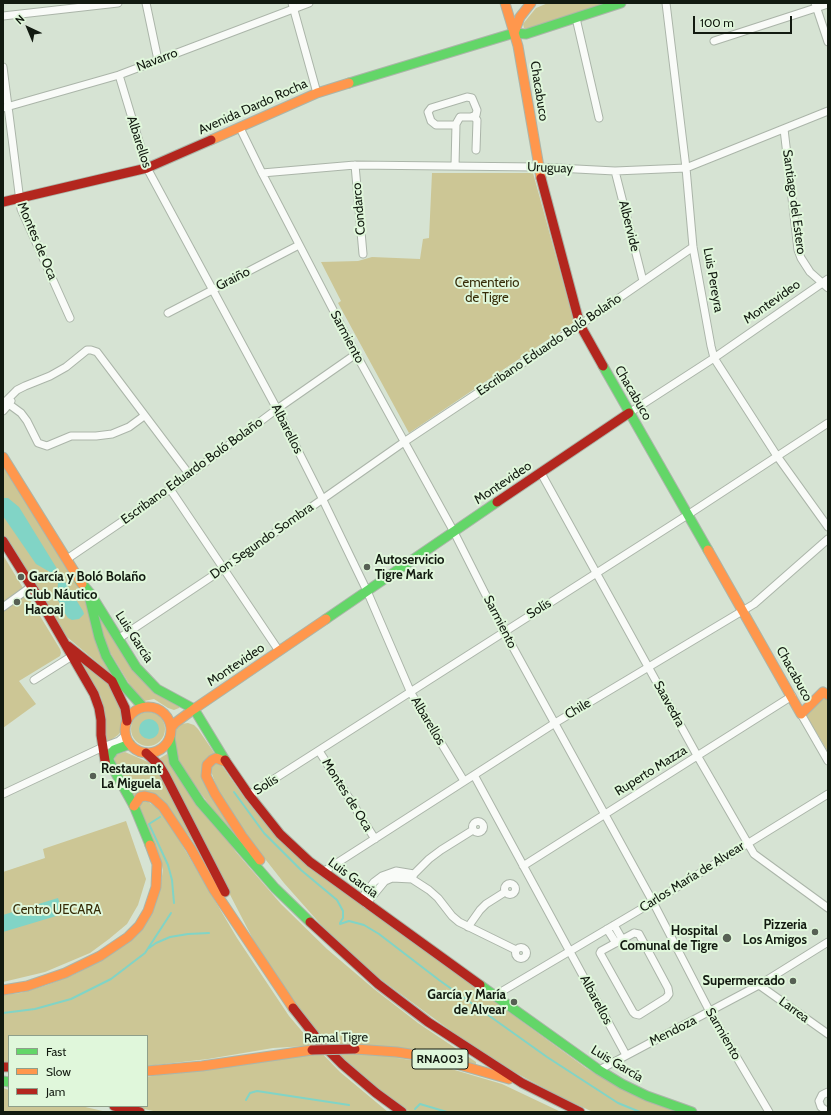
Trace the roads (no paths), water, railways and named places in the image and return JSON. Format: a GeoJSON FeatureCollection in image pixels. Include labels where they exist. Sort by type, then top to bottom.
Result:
{"type":"FeatureCollection","features":[{"type":"Feature","properties":{"kind":"main road","name":"Chacabuco"},"geometry":{"type":"LineString","coordinates":[[505,3],[518,46],[538,167],[580,325],[629,413],[689,514],[801,714]]}},
{"type":"Feature","properties":{"kind":"main road"},"geometry":{"type":"LineString","coordinates":[[514,32],[520,17],[531,3]]}},
{"type":"Feature","properties":{"kind":"main road","name":"Avenida Dardo Rocha"},"geometry":{"type":"LineString","coordinates":[[3,202],[147,168],[317,93],[514,32],[526,34],[621,3]]}},
{"type":"Feature","properties":{"kind":"main road","name":"Montevideo"},"geometry":{"type":"LineString","coordinates":[[171,728],[181,718],[194,709],[629,413]]}},
{"type":"Feature","properties":{"kind":"main road","name":"Luis García"},"geometry":{"type":"LineString","coordinates":[[3,457],[67,559],[92,605],[99,637],[106,656],[124,686],[143,707]]}},
{"type":"Feature","properties":{"kind":"main road"},"geometry":{"type":"LineString","coordinates":[[3,541],[32,586],[94,694],[101,720],[104,761],[108,772],[139,820]]}},
{"type":"Feature","properties":{"kind":"main road","name":"Luis García"},"geometry":{"type":"LineString","coordinates":[[79,580],[90,593],[136,667],[157,689],[194,709],[226,762],[249,795],[284,838],[323,872],[599,1070],[622,1084],[647,1096],[692,1112]]}},
{"type":"Feature","properties":{"kind":"main road"},"geometry":{"type":"LineString","coordinates":[[66,644],[96,666],[112,681],[125,708],[127,721]]}},
{"type":"Feature","properties":{"kind":"main road"},"geometry":{"type":"LineString","coordinates":[[801,714],[826,691]]}},
{"type":"Feature","properties":{"kind":"main road"},"geometry":{"type":"LineString","coordinates":[[170,738],[163,748],[152,753],[146,753],[134,749],[130,744],[126,736],[125,726],[133,712],[143,707],[155,708],[165,714],[170,722],[170,738],[174,762],[200,802],[274,888],[328,940],[378,984],[428,1022],[522,1083]]}},
{"type":"Feature","properties":{"kind":"main road","name":"Montevideo"},"geometry":{"type":"LineString","coordinates":[[165,714],[176,714],[194,709]]}},
{"type":"Feature","properties":{"kind":"main road"},"geometry":{"type":"LineString","coordinates":[[181,718],[189,717],[203,725]]}},
{"type":"Feature","properties":{"kind":"main road"},"geometry":{"type":"LineString","coordinates":[[3,990],[27,986],[46,980],[82,965],[115,947],[128,937],[138,926],[148,911],[156,887],[157,864],[134,806],[109,761],[111,753],[114,750],[130,744]]}},
{"type":"Feature","properties":{"kind":"main road"},"geometry":{"type":"LineString","coordinates":[[146,753],[159,765],[166,775],[252,947]]}},
{"type":"Feature","properties":{"kind":"main road"},"geometry":{"type":"LineString","coordinates":[[226,762],[216,758],[210,762],[208,766],[206,776],[215,794],[242,836],[302,914]]}},
{"type":"Feature","properties":{"kind":"main road"},"geometry":{"type":"LineString","coordinates":[[134,806],[140,797],[145,796],[153,798],[163,807],[191,848],[214,890],[294,1010],[342,1064],[376,1093],[402,1112]]}},
{"type":"Feature","properties":{"kind":"main road","name":"Ramal Tigre"},"geometry":{"type":"LineString","coordinates":[[148,1071],[202,1066],[312,1050],[355,1049],[397,1052],[435,1058],[522,1083]]}},
{"type":"Feature","properties":{"kind":"main road","name":"RNA003"},"geometry":{"type":"LineString","coordinates":[[522,1083],[580,1112]]}},
{"type":"Feature","properties":{"kind":"main road"},"geometry":{"type":"LineString","coordinates":[[118,1107],[140,1112]]}},
{"type":"Feature","properties":{"kind":"street"},"geometry":{"type":"LineString","coordinates":[[3,16],[118,3]]}},
{"type":"Feature","properties":{"kind":"street"},"geometry":{"type":"LineString","coordinates":[[146,3],[158,60]]}},
{"type":"Feature","properties":{"kind":"street","name":"Navarro"},"geometry":{"type":"LineString","coordinates":[[5,107],[119,74],[293,6],[309,3]]}},
{"type":"Feature","properties":{"kind":"street","name":"Luis Pereyra"},"geometry":{"type":"LineString","coordinates":[[666,3],[686,168],[693,247],[714,358],[778,456],[828,528]]}},
{"type":"Feature","properties":{"kind":"street"},"geometry":{"type":"LineString","coordinates":[[714,41],[816,5],[828,4]]}},
{"type":"Feature","properties":{"kind":"street"},"geometry":{"type":"LineString","coordinates":[[816,5],[828,42]]}},
{"type":"Feature","properties":{"kind":"street"},"geometry":{"type":"LineString","coordinates":[[293,6],[317,93]]}},
{"type":"Feature","properties":{"kind":"street"},"geometry":{"type":"LineString","coordinates":[[576,18],[599,118]]}},
{"type":"Feature","properties":{"kind":"street","name":"Montes de Oca"},"geometry":{"type":"LineString","coordinates":[[3,67],[5,107],[21,209],[70,318]]}},
{"type":"Feature","properties":{"kind":"street","name":"Albarellos"},"geometry":{"type":"LineString","coordinates":[[119,74],[147,168],[277,409],[322,498],[366,591],[410,693],[464,781]]}},
{"type":"Feature","properties":{"kind":"street"},"geometry":{"type":"LineString","coordinates":[[456,125],[436,125],[431,122],[428,112],[431,108],[469,97],[472,98],[477,110],[474,117]]}},
{"type":"Feature","properties":{"kind":"street","name":"Uruguay"},"geometry":{"type":"LineString","coordinates":[[262,173],[355,165],[538,167],[615,170],[686,168],[828,111]]}},
{"type":"Feature","properties":{"kind":"street"},"geometry":{"type":"LineString","coordinates":[[455,166],[456,125],[460,117],[474,117]]}},
{"type":"Feature","properties":{"kind":"street"},"geometry":{"type":"LineString","coordinates":[[474,117],[477,120],[476,150]]}},
{"type":"Feature","properties":{"kind":"street","name":"Sarmiento"},"geometry":{"type":"LineString","coordinates":[[240,128],[356,354],[454,532],[504,631],[653,902],[710,1012],[769,1112]]}},
{"type":"Feature","properties":{"kind":"street","name":"Santiago del Estero"},"geometry":{"type":"LineString","coordinates":[[784,129],[798,250],[810,272],[826,283]]}},
{"type":"Feature","properties":{"kind":"street","name":"Condarco"},"geometry":{"type":"LineString","coordinates":[[355,165],[363,254]]}},
{"type":"Feature","properties":{"kind":"street","name":"Albervide"},"geometry":{"type":"LineString","coordinates":[[615,170],[643,281]]}},
{"type":"Feature","properties":{"kind":"street","name":"Graiño"},"geometry":{"type":"LineString","coordinates":[[168,313],[299,245]]}},
{"type":"Feature","properties":{"kind":"street","name":"Escribano Eduardo Boló Bolaño"},"geometry":{"type":"LineString","coordinates":[[404,442],[580,325],[693,247]]}},
{"type":"Feature","properties":{"kind":"street","name":"Montevideo"},"geometry":{"type":"LineString","coordinates":[[629,413],[826,283]]}},
{"type":"Feature","properties":{"kind":"street"},"geometry":{"type":"LineString","coordinates":[[3,411],[6,403],[17,390],[50,376],[66,367],[87,350],[97,352],[189,474]]}},
{"type":"Feature","properties":{"kind":"street","name":"Escribano Eduardo Boló Bolaño"},"geometry":{"type":"LineString","coordinates":[[67,559],[170,489],[277,409],[356,354]]}},
{"type":"Feature","properties":{"kind":"street"},"geometry":{"type":"LineString","coordinates":[[6,403],[21,413],[27,421],[38,443],[47,446],[71,436],[96,436],[112,434],[129,427],[144,416]]}},
{"type":"Feature","properties":{"kind":"street","name":"Solís"},"geometry":{"type":"LineString","coordinates":[[249,795],[689,514],[828,423]]}},
{"type":"Feature","properties":{"kind":"street","name":"Don Segundo Sombra"},"geometry":{"type":"LineString","coordinates":[[118,639],[223,569],[322,498],[404,442]]}},
{"type":"Feature","properties":{"kind":"street","name":"Saavedra"},"geometry":{"type":"LineString","coordinates":[[541,473],[698,757],[754,854],[828,908]]}},
{"type":"Feature","properties":{"kind":"street"},"geometry":{"type":"LineString","coordinates":[[170,489],[279,652]]}},
{"type":"Feature","properties":{"kind":"street","name":"Chile"},"geometry":{"type":"LineString","coordinates":[[323,872],[555,723],[754,604],[828,539]]}},
{"type":"Feature","properties":{"kind":"street"},"geometry":{"type":"LineString","coordinates":[[3,607],[32,586]]}},
{"type":"Feature","properties":{"kind":"street"},"geometry":{"type":"LineString","coordinates":[[34,680],[72,656]]}},
{"type":"Feature","properties":{"kind":"street","name":"Ruperto Mazza"},"geometry":{"type":"LineString","coordinates":[[523,866],[698,757],[792,696]]}},
{"type":"Feature","properties":{"kind":"street","name":"Chacabuco"},"geometry":{"type":"LineString","coordinates":[[801,714],[828,761]]}},
{"type":"Feature","properties":{"kind":"street"},"geometry":{"type":"LineString","coordinates":[[3,794],[119,741],[126,736]]}},
{"type":"Feature","properties":{"kind":"street"},"geometry":{"type":"LineString","coordinates":[[103,747],[114,750]]}},
{"type":"Feature","properties":{"kind":"street","name":"Montes de Oca"},"geometry":{"type":"LineString","coordinates":[[319,751],[374,839]]}},
{"type":"Feature","properties":{"kind":"street","name":"Albarellos"},"geometry":{"type":"LineString","coordinates":[[474,775],[626,1055]]}},
{"type":"Feature","properties":{"kind":"street","name":"Carlos María de Alvear"},"geometry":{"type":"LineString","coordinates":[[494,996],[653,902],[828,794]]}},
{"type":"Feature","properties":{"kind":"street"},"geometry":{"type":"LineString","coordinates":[[363,901],[385,881],[392,878],[413,876],[429,859],[473,830]]}},
{"type":"Feature","properties":{"kind":"street"},"geometry":{"type":"LineString","coordinates":[[413,876],[438,898],[452,916],[468,927],[516,950]]}},
{"type":"Feature","properties":{"kind":"street"},"geometry":{"type":"LineString","coordinates":[[468,927],[486,904],[505,892]]}},
{"type":"Feature","properties":{"kind":"street"},"geometry":{"type":"LineString","coordinates":[[611,927],[619,941]]}},
{"type":"Feature","properties":{"kind":"street"},"geometry":{"type":"LineString","coordinates":[[634,933],[639,934],[668,988],[669,994],[666,998],[639,1015],[632,1012],[600,953],[619,941],[634,933]]}},
{"type":"Feature","properties":{"kind":"street","name":"Mendoza"},"geometry":{"type":"LineString","coordinates":[[599,1070],[760,985],[828,942]]}},
{"type":"Feature","properties":{"kind":"street","name":"Larrea"},"geometry":{"type":"LineString","coordinates":[[760,985],[828,1034]]}},
{"type":"Feature","properties":{"kind":"street"},"geometry":{"type":"LineString","coordinates":[[826,1112],[821,1107],[819,1101],[822,1095],[828,1092]]}},
{"type":"Feature","properties":{"kind":"water"},"geometry":{"type":"Polygon","coordinates":[[[3,498],[8,498],[19,507],[83,611],[84,614],[79,619],[72,620],[68,618],[57,598],[58,583],[55,575],[36,564],[3,516],[3,498]]]}},
{"type":"Feature","properties":{"kind":"water"},"geometry":{"type":"Polygon","coordinates":[[[145,719],[153,719],[159,725],[159,733],[153,739],[145,739],[139,733],[139,725],[145,719]]]}},
{"type":"Feature","properties":{"kind":"water"},"geometry":{"type":"Polygon","coordinates":[[[58,898],[63,914],[3,932],[3,915],[58,898]]]}},
{"type":"Feature","properties":{"kind":"waterway"},"geometry":{"type":"LineString","coordinates":[[234,792],[264,833],[301,870],[337,900],[343,911],[343,918],[340,923]]}},
{"type":"Feature","properties":{"kind":"waterway"},"geometry":{"type":"LineString","coordinates":[[160,817],[149,824],[168,865],[172,880],[174,903]]}},
{"type":"Feature","properties":{"kind":"waterway"},"geometry":{"type":"LineString","coordinates":[[3,1013],[35,1009],[71,999],[111,979],[145,953],[171,913]]}},
{"type":"Feature","properties":{"kind":"waterway"},"geometry":{"type":"LineString","coordinates":[[340,924],[349,921],[364,925],[379,934],[439,980],[547,1057],[618,1103],[640,1112]]}},
{"type":"Feature","properties":{"kind":"waterway"},"geometry":{"type":"LineString","coordinates":[[149,948],[170,937],[209,933]]}},
{"type":"Feature","properties":{"kind":"waterway"},"geometry":{"type":"LineString","coordinates":[[246,1100],[250,1093],[257,1091],[349,1105]]}},
{"type":"Feature","properties":{"kind":"waterway"},"geometry":{"type":"LineString","coordinates":[[415,1109],[420,1104],[447,1112]]}},
{"type":"Feature","properties":{"kind":"place","name":"Autoservicio Tigre Mark"},"geometry":{"type":"Point","coordinates":[367,567]}},
{"type":"Feature","properties":{"kind":"place","name":"García y Boló Bolaño"},"geometry":{"type":"Point","coordinates":[21,577]}},
{"type":"Feature","properties":{"kind":"place","name":"Club Náutico Hacoaj"},"geometry":{"type":"Point","coordinates":[17,602]}},
{"type":"Feature","properties":{"kind":"place","name":"Restaurant La Miguela"},"geometry":{"type":"Point","coordinates":[93,776]}},
{"type":"Feature","properties":{"kind":"place","name":"Pizzeria Los Amigos"},"geometry":{"type":"Point","coordinates":[815,932]}},
{"type":"Feature","properties":{"kind":"place","name":"Hospital Comunal de Tigre"},"geometry":{"type":"Point","coordinates":[727,938]}},
{"type":"Feature","properties":{"kind":"place","name":"Supermercado"},"geometry":{"type":"Point","coordinates":[793,981]}},
{"type":"Feature","properties":{"kind":"place","name":"García y María de Alvear"},"geometry":{"type":"Point","coordinates":[514,1002]}},
{"type":"Feature","properties":{"kind":"park label","name":"Cementerio de Tigre"},"geometry":{"type":"Point","coordinates":[487,290]}},
{"type":"Feature","properties":{"kind":"park label","name":"Centro UECARA"},"geometry":{"type":"Point","coordinates":[57,910]}}]}
